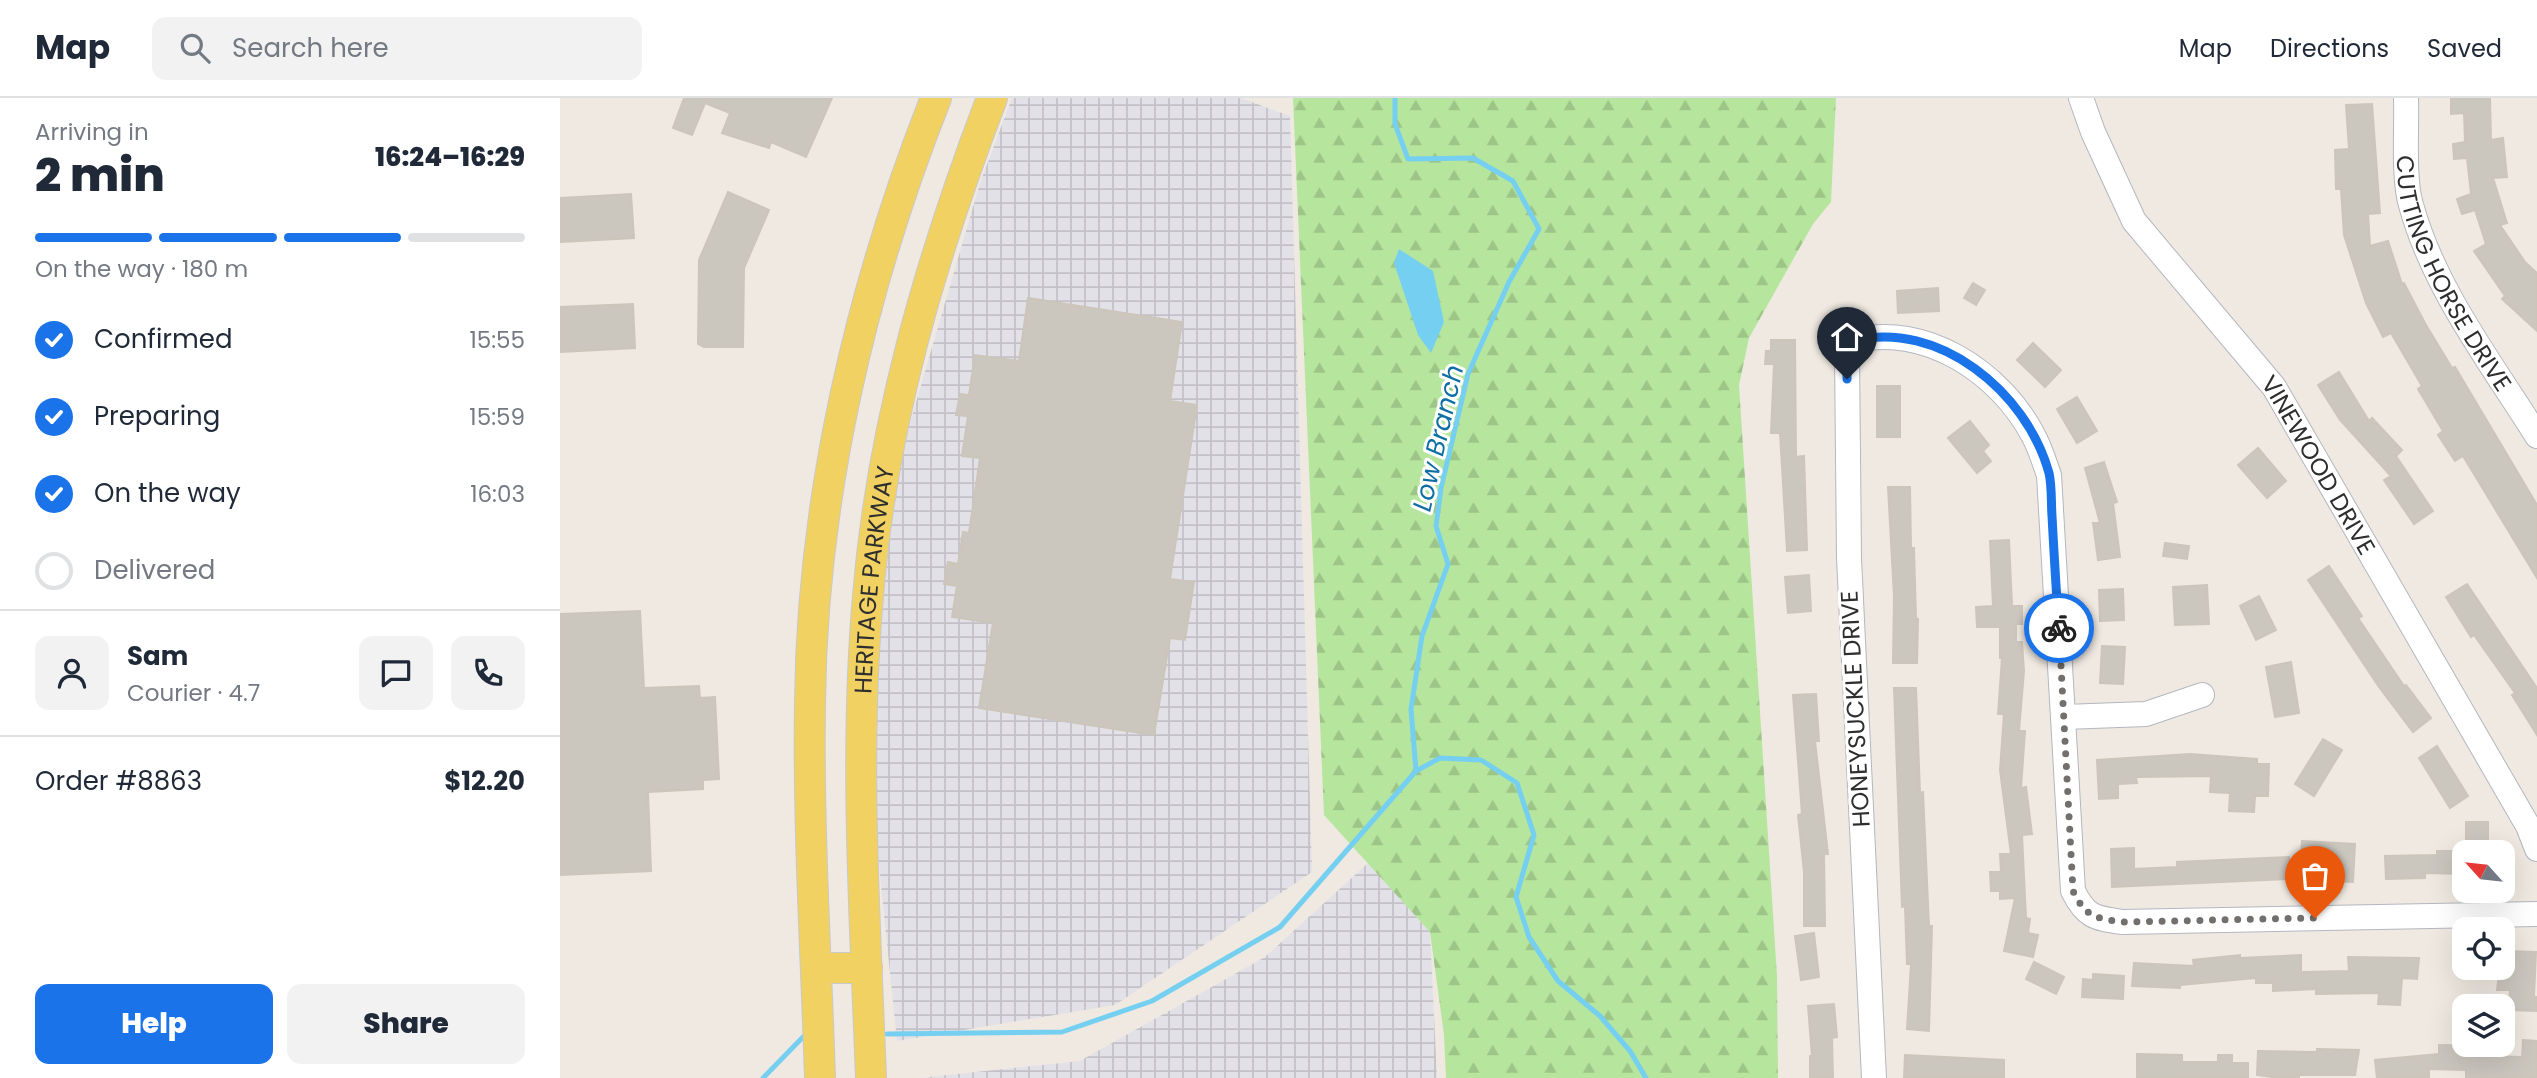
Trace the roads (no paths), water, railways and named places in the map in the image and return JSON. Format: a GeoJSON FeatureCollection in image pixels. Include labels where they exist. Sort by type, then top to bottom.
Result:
{"type":"FeatureCollection","features":[{"type":"Feature","properties":{"kind":"main road"},"geometry":{"type":"LineString","coordinates":[[820,1078],[810,701],[817,584],[849,380],[868,301],[894,215],[936,98]]}},
{"type":"Feature","properties":{"kind":"main road","name":"HERITAGE PARKWAY"},"geometry":{"type":"LineString","coordinates":[[871,1078],[861,777],[862,694],[868,594],[878,507],[923,297],[992,98]]}},
{"type":"Feature","properties":{"kind":"main road"},"geometry":{"type":"LineString","coordinates":[[817,968],[867,968]]}},
{"type":"Feature","properties":{"kind":"street","name":"VINEWOOD DRIVE"},"geometry":{"type":"LineString","coordinates":[[2081,98],[2134,221],[2274,387],[2528,826],[2537,849]]}},
{"type":"Feature","properties":{"kind":"street","name":"CUTTING HORSE DRIVE"},"geometry":{"type":"LineString","coordinates":[[2406,98],[2410,203],[2425,242],[2448,291],[2537,436]]}},
{"type":"Feature","properties":{"kind":"street","name":"HONEYSUCKLE DRIVE"},"geometry":{"type":"LineString","coordinates":[[1874,1078],[1849,558],[1847,354],[1853,341],[1875,335],[1913,338],[1948,352],[2000,388],[2033,434],[2049,475],[2064,717]]}},
{"type":"Feature","properties":{"kind":"street"},"geometry":{"type":"LineString","coordinates":[[2202,695],[2146,714],[2064,717],[2073,891],[2081,909],[2096,919],[2122,922],[2537,914]]}},
{"type":"Feature","properties":{"kind":"water"},"geometry":{"type":"Polygon","coordinates":[[[1399,249],[1433,271],[1444,322],[1431,353],[1418,335],[1394,263],[1399,249]]]}},
{"type":"Feature","properties":{"kind":"waterway","name":"Low Branch"},"geometry":{"type":"LineString","coordinates":[[1395,98],[1395,124],[1408,159],[1473,158],[1513,181],[1539,229],[1509,282],[1468,374],[1441,488],[1436,526],[1448,564],[1422,636],[1411,709],[1416,771],[1440,758],[1481,760],[1517,783],[1534,835],[1516,897],[1529,937],[1558,981],[1600,1016],[1630,1051],[1646,1078]]}},
{"type":"Feature","properties":{"kind":"waterway"},"geometry":{"type":"LineString","coordinates":[[887,1034],[1062,1032],[1152,1001],[1280,927],[1416,771]]}},
{"type":"Feature","properties":{"kind":"waterway"},"geometry":{"type":"LineString","coordinates":[[763,1078],[804,1036]]}}]}
